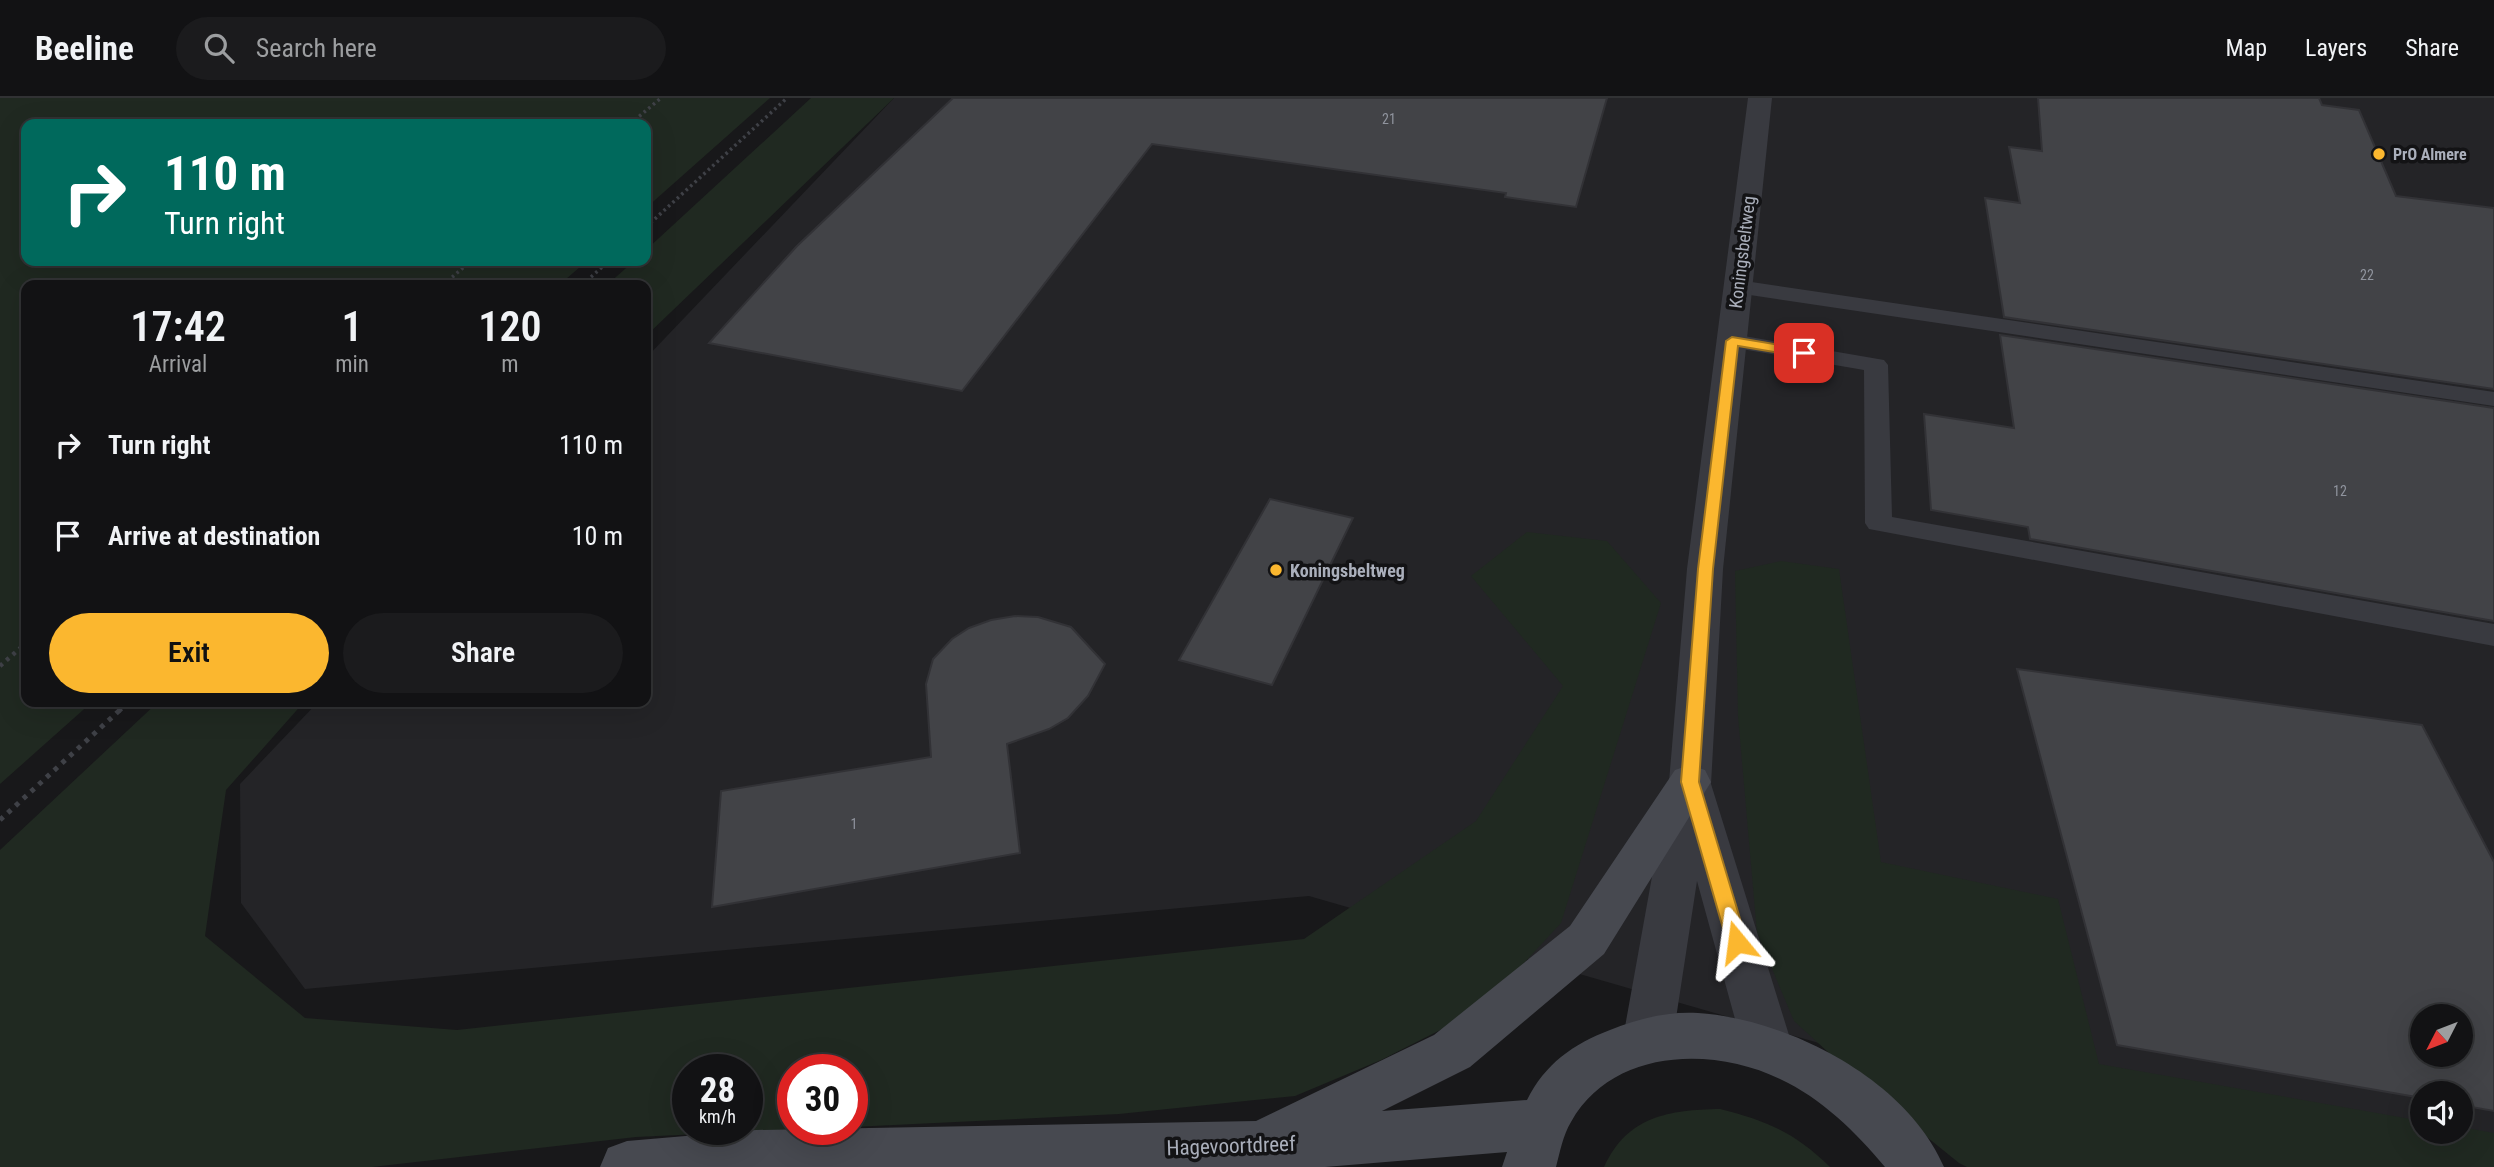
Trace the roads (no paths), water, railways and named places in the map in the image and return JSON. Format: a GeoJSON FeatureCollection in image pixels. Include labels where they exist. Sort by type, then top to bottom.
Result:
{"type":"FeatureCollection","features":[{"type":"Feature","properties":{"kind":"main road"},"geometry":{"type":"LineString","coordinates":[[1257,1147],[1452,1051],[1587,940],[1690,782]]}},
{"type":"Feature","properties":{"kind":"main road"},"geometry":{"type":"LineString","coordinates":[[1534,1145],[1566,1084],[1603,1055],[1648,1038],[1706,1035],[1768,1048],[1820,1073],[1869,1110],[1911,1156],[1917,1167]]}},
{"type":"Feature","properties":{"kind":"main road","name":"Hagevoortdreef"},"geometry":{"type":"LineString","coordinates":[[627,1167],[756,1156],[1534,1145]]}},
{"type":"Feature","properties":{"kind":"street","name":"Koningsbeltweg"},"geometry":{"type":"LineString","coordinates":[[1648,1038],[1690,782],[1706,569],[1760,98]]}},
{"type":"Feature","properties":{"kind":"street","name":"Koningsbeltweg"},"geometry":{"type":"LineString","coordinates":[[1690,782],[1768,1048]]}},
{"type":"Feature","properties":{"kind":"lane"},"geometry":{"type":"LineString","coordinates":[[1738,287],[2494,399]]}},
{"type":"Feature","properties":{"kind":"lane"},"geometry":{"type":"LineString","coordinates":[[1732,341],[1876,365],[1879,523],[2494,635]]}},
{"type":"Feature","properties":{"kind":"place","name":"PrO Almere"},"geometry":{"type":"Point","coordinates":[2379,154]}},
{"type":"Feature","properties":{"kind":"place","name":"Koningsbeltweg"},"geometry":{"type":"Point","coordinates":[1276,570]}}]}
